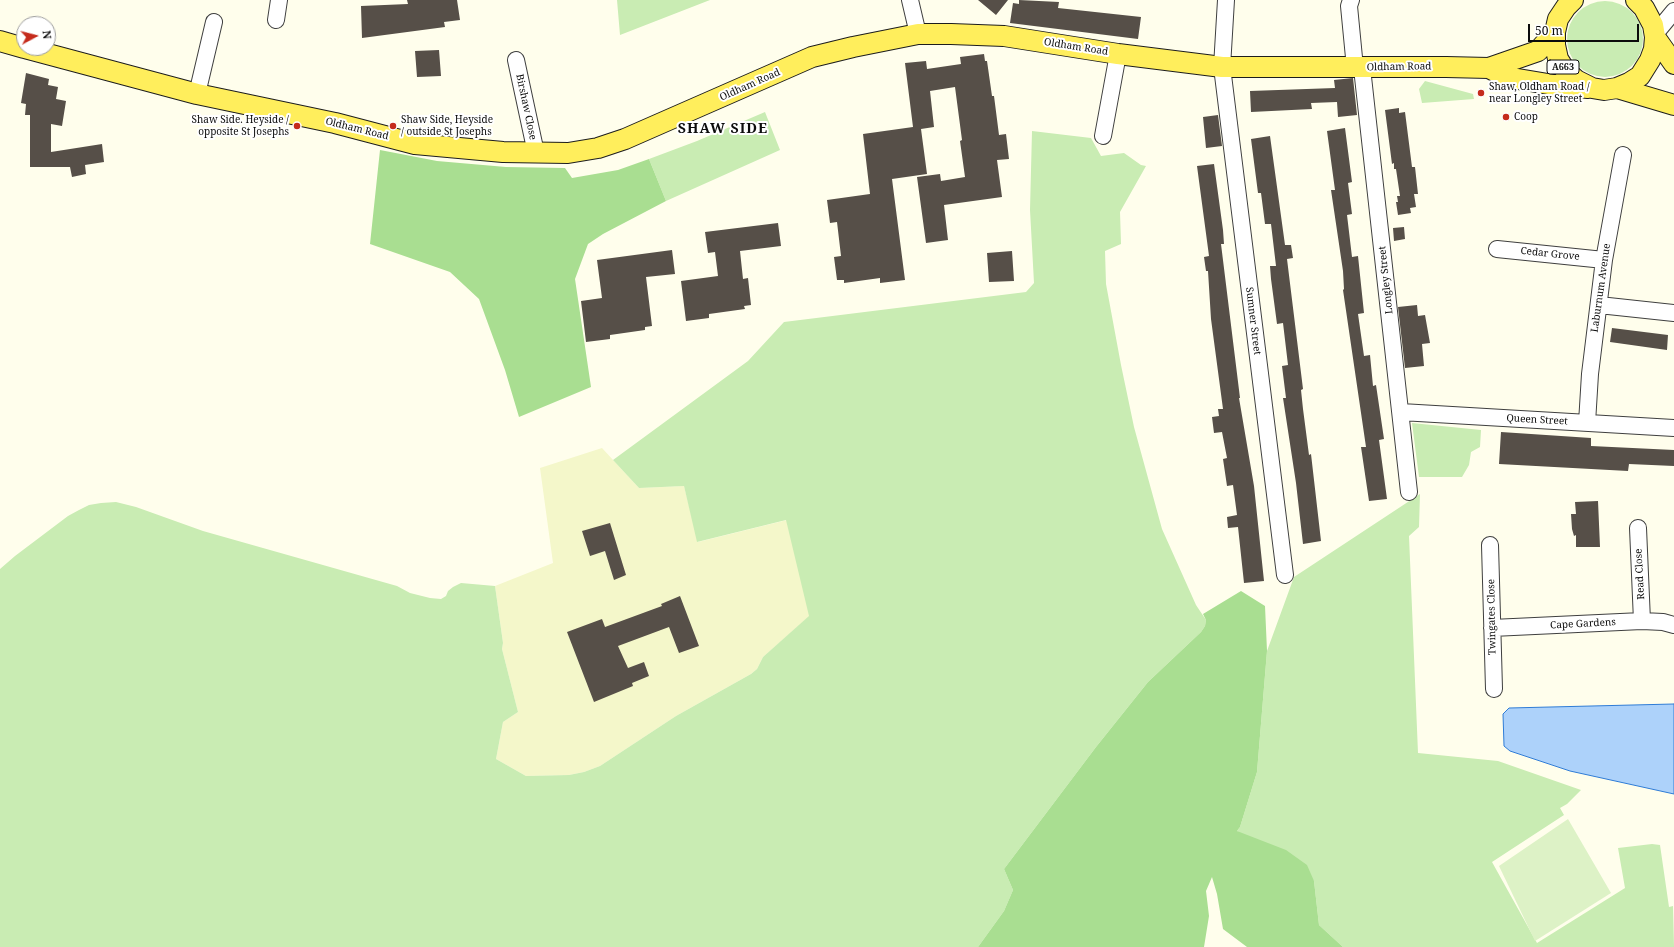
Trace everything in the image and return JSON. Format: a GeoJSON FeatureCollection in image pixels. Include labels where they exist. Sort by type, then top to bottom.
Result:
{"type":"FeatureCollection","features":[{"type":"Feature","properties":{"kind":"main road","name":"Oldham Road"},"geometry":{"type":"LineString","coordinates":[[54,56],[197,94],[335,123],[415,144],[503,152],[568,153],[605,146],[626,139],[812,58],[853,47],[918,34],[974,34],[1004,36],[1118,54],[1222,67],[1489,68],[1538,51],[1558,17],[1573,0]]}},
{"type":"Feature","properties":{"kind":"main road"},"geometry":{"type":"LineString","coordinates":[[1636,0],[1650,17],[1655,36],[1674,64]]}},
{"type":"Feature","properties":{"kind":"main road","name":"A663"},"geometry":{"type":"LineString","coordinates":[[1558,17],[1555,45],[1558,59],[1565,70],[1576,80],[1592,88],[1604,90],[1617,88],[1640,76],[1646,68],[1654,49],[1655,36]]}},
{"type":"Feature","properties":{"kind":"main road","name":"Oldham Road"},"geometry":{"type":"LineString","coordinates":[[0,41],[16,46]]}},
{"type":"Feature","properties":{"kind":"main road","name":"Oldham Road"},"geometry":{"type":"LineString","coordinates":[[1489,68],[1506,78],[1554,85],[1592,88]]}},
{"type":"Feature","properties":{"kind":"main road","name":"A663"},"geometry":{"type":"LineString","coordinates":[[1617,88],[1674,105]]}},
{"type":"Feature","properties":{"kind":"street"},"geometry":{"type":"LineString","coordinates":[[276,20],[279,0]]}},
{"type":"Feature","properties":{"kind":"street"},"geometry":{"type":"LineString","coordinates":[[910,0],[918,34]]}},
{"type":"Feature","properties":{"kind":"street","name":"Sumner Street"},"geometry":{"type":"LineString","coordinates":[[1226,0],[1222,67],[1285,575]]}},
{"type":"Feature","properties":{"kind":"street","name":"Longley Street"},"geometry":{"type":"LineString","coordinates":[[1351,0],[1349,6],[1358,68],[1409,492]]}},
{"type":"Feature","properties":{"kind":"street"},"geometry":{"type":"LineString","coordinates":[[1655,36],[1674,11]]}},
{"type":"Feature","properties":{"kind":"street"},"geometry":{"type":"LineString","coordinates":[[197,94],[214,22]]}},
{"type":"Feature","properties":{"kind":"street"},"geometry":{"type":"LineString","coordinates":[[1103,136],[1118,54]]}},
{"type":"Feature","properties":{"kind":"street","name":"Birshaw Close"},"geometry":{"type":"LineString","coordinates":[[516,60],[536,153]]}},
{"type":"Feature","properties":{"kind":"street","name":"Laburnum Avenue"},"geometry":{"type":"LineString","coordinates":[[1587,423],[1590,374],[1604,260],[1623,155]]}},
{"type":"Feature","properties":{"kind":"street","name":"Cedar Grove"},"geometry":{"type":"LineString","coordinates":[[1497,248],[1604,260]]}},
{"type":"Feature","properties":{"kind":"street"},"geometry":{"type":"LineString","coordinates":[[1599,305],[1674,313]]}},
{"type":"Feature","properties":{"kind":"street","name":"Queen Street"},"geometry":{"type":"LineString","coordinates":[[1400,412],[1674,428]]}},
{"type":"Feature","properties":{"kind":"street","name":"Read Close"},"geometry":{"type":"LineString","coordinates":[[1638,528],[1642,621]]}},
{"type":"Feature","properties":{"kind":"street","name":"Twingates Close"},"geometry":{"type":"LineString","coordinates":[[1490,545],[1494,689]]}},
{"type":"Feature","properties":{"kind":"street","name":"Cape Gardens"},"geometry":{"type":"LineString","coordinates":[[1492,628],[1642,621],[1663,622],[1674,625]]}},
{"type":"Feature","properties":{"kind":"green space"},"geometry":{"type":"Polygon","coordinates":[[[617,0],[710,0],[620,35],[617,0]]]}},
{"type":"Feature","properties":{"kind":"green space"},"geometry":{"type":"Polygon","coordinates":[[[1605,1],[1619,4],[1632,12],[1640,25],[1643,39],[1640,53],[1632,66],[1619,74],[1605,77],[1591,74],[1578,66],[1570,53],[1567,39],[1570,25],[1578,12],[1591,4],[1605,1]]]}},
{"type":"Feature","properties":{"kind":"green space"},"geometry":{"type":"Polygon","coordinates":[[[1425,81],[1473,94],[1474,99],[1422,103],[1419,89],[1425,81]]]}},
{"type":"Feature","properties":{"kind":"green space"},"geometry":{"type":"Polygon","coordinates":[[[765,112],[780,150],[666,201],[649,159],[697,141],[765,112]]]}},
{"type":"Feature","properties":{"kind":"green space"},"geometry":{"type":"Polygon","coordinates":[[[1032,131],[1091,138],[1101,156],[1124,153],[1141,165],[1146,166],[1120,212],[1121,244],[1105,251],[1106,284],[1134,427],[1162,529],[1196,605],[1206,620],[1205,626],[1201,632],[1148,682],[1096,747],[1004,869],[1013,890],[1004,911],[978,947],[0,947],[0,569],[15,556],[68,516],[79,510],[89,505],[116,502],[136,507],[203,531],[397,586],[410,593],[430,598],[441,599],[446,596],[448,591],[453,587],[461,583],[495,586],[503,643],[502,649],[518,712],[503,722],[496,759],[526,776],[569,775],[584,772],[600,766],[676,716],[751,674],[757,669],[763,657],[809,616],[786,520],[697,542],[684,486],[639,488],[613,460],[748,361],[784,322],[1026,292],[1034,283],[1030,210],[1032,131]]]}},
{"type":"Feature","properties":{"kind":"green space"},"geometry":{"type":"Polygon","coordinates":[[[380,150],[437,161],[506,167],[565,168],[572,178],[618,170],[649,159],[666,201],[603,234],[588,244],[575,279],[591,387],[519,417],[505,370],[479,299],[450,272],[370,244],[380,150]]]}},
{"type":"Feature","properties":{"kind":"green space"},"geometry":{"type":"Polygon","coordinates":[[[1412,423],[1481,430],[1480,447],[1471,452],[1469,465],[1462,477],[1419,477],[1412,423]]]}},
{"type":"Feature","properties":{"kind":"green space"},"geometry":{"type":"Polygon","coordinates":[[[602,448],[639,488],[684,486],[698,542],[787,520],[810,616],[763,657],[757,669],[751,674],[676,716],[600,766],[584,772],[569,775],[526,776],[496,759],[503,722],[518,712],[502,649],[503,643],[495,586],[553,563],[540,468],[602,448]]]}},
{"type":"Feature","properties":{"kind":"green space"},"geometry":{"type":"Polygon","coordinates":[[[1420,494],[1419,527],[1409,536],[1418,753],[1498,761],[1581,790],[1567,804],[1560,808],[1564,815],[1492,862],[1537,943],[1625,888],[1618,848],[1652,844],[1660,845],[1669,907],[1673,906],[1674,947],[1343,947],[1319,925],[1314,881],[1237,831],[1240,827],[1257,772],[1267,651],[1294,577],[1420,494]]]}},
{"type":"Feature","properties":{"kind":"green space"},"geometry":{"type":"Polygon","coordinates":[[[1241,591],[1265,606],[1267,651],[1257,772],[1240,827],[1237,831],[1286,850],[1307,865],[1314,881],[1319,925],[1343,947],[1247,947],[1223,929],[1217,894],[1212,877],[1206,891],[1209,916],[1204,947],[978,947],[1004,911],[1013,890],[1004,869],[1096,747],[1148,682],[1201,632],[1205,626],[1206,620],[1203,614],[1241,591]]]}},
{"type":"Feature","properties":{"kind":"green space"},"geometry":{"type":"Polygon","coordinates":[[[1568,819],[1611,893],[1535,941],[1499,866],[1568,819]]]}},
{"type":"Feature","properties":{"kind":"water"},"geometry":{"type":"Polygon","coordinates":[[[1674,704],[1674,794],[1570,771],[1510,751],[1504,746],[1503,714],[1509,708],[1674,704]]]}},
{"type":"Feature","properties":{"kind":"building"},"geometry":{"type":"Polygon","coordinates":[[[407,0],[457,0],[460,20],[444,22],[445,27],[362,38],[361,6],[408,4],[407,0]]]}},
{"type":"Feature","properties":{"kind":"building"},"geometry":{"type":"Polygon","coordinates":[[[978,0],[1008,0],[996,15],[978,0]]]}},
{"type":"Feature","properties":{"kind":"building"},"geometry":{"type":"Polygon","coordinates":[[[1019,0],[1059,2],[1058,8],[1141,17],[1138,39],[1010,23],[1013,3],[1019,4],[1019,0]]]}},
{"type":"Feature","properties":{"kind":"building"},"geometry":{"type":"Polygon","coordinates":[[[439,50],[441,76],[417,77],[415,51],[439,50]]]}},
{"type":"Feature","properties":{"kind":"building"},"geometry":{"type":"Polygon","coordinates":[[[984,54],[985,61],[987,61],[992,96],[994,96],[999,135],[1006,134],[1009,159],[997,160],[1002,197],[944,205],[948,240],[926,243],[917,177],[940,174],[941,181],[965,177],[955,87],[930,91],[934,127],[921,129],[927,174],[892,179],[905,280],[880,283],[880,278],[844,283],[844,280],[837,280],[834,257],[841,256],[837,222],[830,223],[827,200],[870,194],[863,134],[913,127],[905,63],[926,61],[927,69],[961,64],[960,57],[984,54]]]}},
{"type":"Feature","properties":{"kind":"building"},"geometry":{"type":"Polygon","coordinates":[[[26,73],[49,79],[48,85],[58,87],[56,99],[66,101],[62,126],[51,124],[51,152],[102,144],[104,162],[85,165],[86,174],[72,177],[70,167],[30,167],[30,115],[25,115],[26,104],[21,103],[26,73]]]}},
{"type":"Feature","properties":{"kind":"building"},"geometry":{"type":"Polygon","coordinates":[[[1353,78],[1357,115],[1338,117],[1337,102],[1311,103],[1312,109],[1251,112],[1250,91],[1335,88],[1334,80],[1353,78]]]}},
{"type":"Feature","properties":{"kind":"building"},"geometry":{"type":"Polygon","coordinates":[[[1399,108],[1399,113],[1405,112],[1412,167],[1415,167],[1418,194],[1414,194],[1416,207],[1410,208],[1411,213],[1398,215],[1396,202],[1398,202],[1397,196],[1400,196],[1396,169],[1394,169],[1394,163],[1392,164],[1385,110],[1399,108]]]}},
{"type":"Feature","properties":{"kind":"building"},"geometry":{"type":"Polygon","coordinates":[[[1218,115],[1222,146],[1206,148],[1203,117],[1218,115]]]}},
{"type":"Feature","properties":{"kind":"building"},"geometry":{"type":"Polygon","coordinates":[[[1345,128],[1352,182],[1348,183],[1352,214],[1347,215],[1352,257],[1358,256],[1364,313],[1358,314],[1364,356],[1370,355],[1373,386],[1376,385],[1384,439],[1379,440],[1387,499],[1369,501],[1361,447],[1366,447],[1343,290],[1343,271],[1331,190],[1335,190],[1327,131],[1345,128]]]}},
{"type":"Feature","properties":{"kind":"building"},"geometry":{"type":"Polygon","coordinates":[[[1270,136],[1285,245],[1291,245],[1293,258],[1287,259],[1303,389],[1301,390],[1303,409],[1309,455],[1311,454],[1321,541],[1303,544],[1296,483],[1283,398],[1286,398],[1282,366],[1288,365],[1283,323],[1277,324],[1271,279],[1270,266],[1276,266],[1271,224],[1265,224],[1261,193],[1258,193],[1251,139],[1270,136]]]}},
{"type":"Feature","properties":{"kind":"building"},"geometry":{"type":"Polygon","coordinates":[[[1214,164],[1223,230],[1224,244],[1221,244],[1239,398],[1254,486],[1264,581],[1244,583],[1238,527],[1228,528],[1227,517],[1237,515],[1233,485],[1227,486],[1223,459],[1227,458],[1222,432],[1214,433],[1212,417],[1219,416],[1218,409],[1223,409],[1211,319],[1208,271],[1206,271],[1204,257],[1209,256],[1197,166],[1214,164]]]}},
{"type":"Feature","properties":{"kind":"building"},"geometry":{"type":"Polygon","coordinates":[[[778,223],[781,246],[740,251],[743,279],[748,278],[751,305],[744,306],[745,309],[709,314],[709,318],[686,321],[681,281],[718,276],[715,252],[708,253],[705,232],[778,223]]]}},
{"type":"Feature","properties":{"kind":"building"},"geometry":{"type":"Polygon","coordinates":[[[1404,227],[1405,239],[1394,241],[1393,228],[1404,227]]]}},
{"type":"Feature","properties":{"kind":"building"},"geometry":{"type":"Polygon","coordinates":[[[672,250],[675,274],[646,277],[652,326],[645,327],[645,330],[610,335],[610,339],[586,342],[581,301],[602,298],[597,260],[672,250]]]}},
{"type":"Feature","properties":{"kind":"building"},"geometry":{"type":"Polygon","coordinates":[[[1012,251],[1014,281],[989,282],[987,253],[1012,251]]]}},
{"type":"Feature","properties":{"kind":"building"},"geometry":{"type":"Polygon","coordinates":[[[1417,305],[1418,316],[1425,315],[1430,343],[1422,344],[1424,366],[1405,368],[1398,307],[1417,305]]]}},
{"type":"Feature","properties":{"kind":"building"},"geometry":{"type":"Polygon","coordinates":[[[1612,328],[1668,335],[1667,350],[1610,342],[1612,328]]]}},
{"type":"Feature","properties":{"kind":"building"},"geometry":{"type":"Polygon","coordinates":[[[1501,432],[1591,438],[1591,446],[1674,450],[1674,466],[1629,464],[1628,471],[1499,464],[1501,432]]]}},
{"type":"Feature","properties":{"kind":"building"},"geometry":{"type":"Polygon","coordinates":[[[1598,501],[1600,547],[1576,547],[1576,535],[1574,536],[1572,529],[1571,514],[1576,514],[1575,502],[1598,501]]]}},
{"type":"Feature","properties":{"kind":"building"},"geometry":{"type":"Polygon","coordinates":[[[610,523],[626,575],[614,580],[605,551],[590,556],[582,531],[610,523]]]}},
{"type":"Feature","properties":{"kind":"building"},"geometry":{"type":"Polygon","coordinates":[[[680,596],[699,646],[679,653],[669,627],[618,646],[628,668],[644,662],[649,676],[632,683],[633,686],[594,702],[567,632],[602,619],[605,627],[662,606],[661,604],[680,596]]]}},
{"type":"Feature","properties":{"kind":"place","name":"Shaw, Oldham Road / near Longley Street"},"geometry":{"type":"Point","coordinates":[1481,93]}},
{"type":"Feature","properties":{"kind":"place","name":"Coop"},"geometry":{"type":"Point","coordinates":[1506,117]}},
{"type":"Feature","properties":{"kind":"place","name":"Shaw Side. Heyside / opposite St Josephs"},"geometry":{"type":"Point","coordinates":[297,126]}},
{"type":"Feature","properties":{"kind":"place","name":"Shaw Side, Heyside / outside St Josephs"},"geometry":{"type":"Point","coordinates":[393,126]}},
{"type":"Feature","properties":{"kind":"district","name":"SHAW SIDE"},"geometry":{"type":"Point","coordinates":[723,129]}}]}
